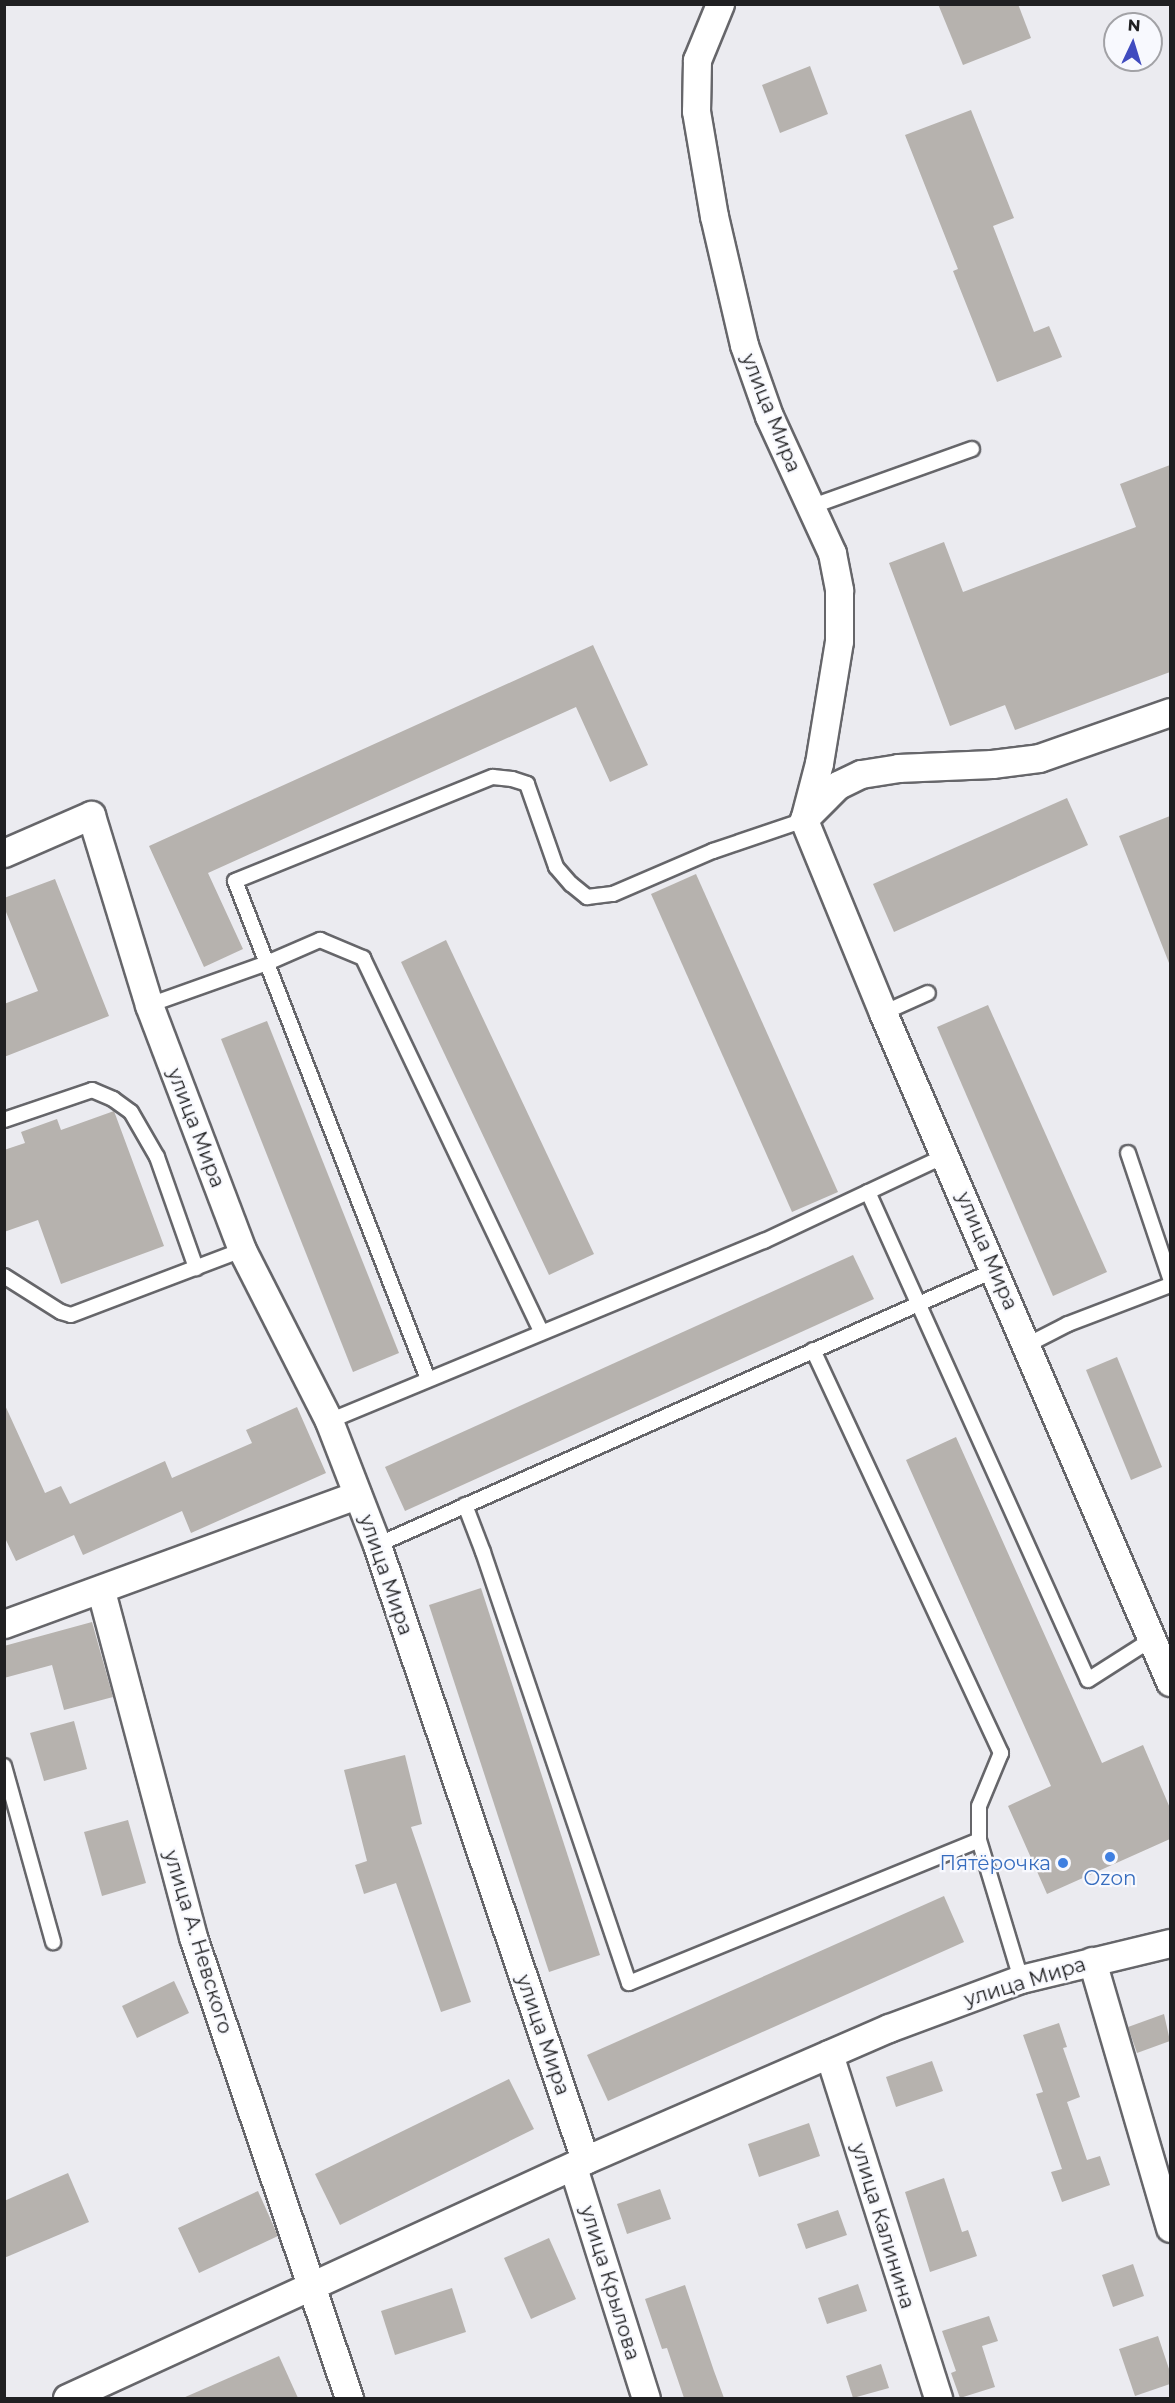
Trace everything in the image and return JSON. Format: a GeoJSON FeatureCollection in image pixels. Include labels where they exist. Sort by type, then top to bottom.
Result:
{"type":"FeatureCollection","features":[{"type":"Feature","properties":{"kind":"street","name":"улица Мира"},"geometry":{"type":"LineString","coordinates":[[720,4],[697,60],[696,111],[714,216],[744,345],[769,416],[832,553],[839,590],[839,641],[819,763],[804,820],[883,1013],[947,1155],[1170,1682]]}},
{"type":"Feature","properties":{"kind":"street"},"geometry":{"type":"LineString","coordinates":[[804,820],[838,785],[861,774],[898,768],[992,765],[1039,758],[1170,712]]}},
{"type":"Feature","properties":{"kind":"street","name":"улица Мира"},"geometry":{"type":"LineString","coordinates":[[4,853],[91,814],[149,1005],[242,1250],[329,1421],[377,1545],[579,2163]]}},
{"type":"Feature","properties":{"kind":"street"},"geometry":{"type":"LineString","coordinates":[[4,1624],[100,1591],[357,1495]]}},
{"type":"Feature","properties":{"kind":"street","name":"улица А. Невского"},"geometry":{"type":"LineString","coordinates":[[100,1591],[193,1937],[350,2398]]}},
{"type":"Feature","properties":{"kind":"street","name":"улица Мира"},"geometry":{"type":"LineString","coordinates":[[78,2396],[579,2163],[889,2028],[1021,1978],[1170,1943]]}},
{"type":"Feature","properties":{"kind":"street"},"geometry":{"type":"LineString","coordinates":[[1092,1961],[1170,2228]]}},
{"type":"Feature","properties":{"kind":"street","name":"улица Калинина"},"geometry":{"type":"LineString","coordinates":[[829,2054],[938,2398]]}},
{"type":"Feature","properties":{"kind":"street","name":"улица Крылова"},"geometry":{"type":"LineString","coordinates":[[579,2163],[646,2398]]}},
{"type":"Feature","properties":{"kind":"lane"},"geometry":{"type":"LineString","coordinates":[[810,507],[972,449]]}},
{"type":"Feature","properties":{"kind":"lane"},"geometry":{"type":"LineString","coordinates":[[428,1379],[235,881],[493,777],[512,779],[527,784],[556,867],[587,897],[613,894],[713,851],[804,820]]}},
{"type":"Feature","properties":{"kind":"lane"},"geometry":{"type":"LineString","coordinates":[[149,1005],[267,963],[320,940],[363,958],[541,1331]]}},
{"type":"Feature","properties":{"kind":"lane"},"geometry":{"type":"LineString","coordinates":[[883,1013],[928,993]]}},
{"type":"Feature","properties":{"kind":"lane"},"geometry":{"type":"LineString","coordinates":[[4,1120],[92,1090],[113,1099],[131,1112],[157,1157],[196,1268]]}},
{"type":"Feature","properties":{"kind":"lane"},"geometry":{"type":"LineString","coordinates":[[1128,1153],[1170,1278]]}},
{"type":"Feature","properties":{"kind":"lane"},"geometry":{"type":"LineString","coordinates":[[329,1421],[541,1331],[764,1241],[947,1155]]}},
{"type":"Feature","properties":{"kind":"lane"},"geometry":{"type":"LineString","coordinates":[[868,1192],[1088,1680],[1152,1639]]}},
{"type":"Feature","properties":{"kind":"lane"},"geometry":{"type":"LineString","coordinates":[[4,1276],[61,1312],[70,1315],[242,1250]]}},
{"type":"Feature","properties":{"kind":"lane"},"geometry":{"type":"LineString","coordinates":[[377,1545],[995,1270]]}},
{"type":"Feature","properties":{"kind":"lane"},"geometry":{"type":"LineString","coordinates":[[1027,1345],[1068,1324],[1170,1285]]}},
{"type":"Feature","properties":{"kind":"lane"},"geometry":{"type":"LineString","coordinates":[[813,1350],[1001,1753],[978,1806],[979,1840],[1021,1978]]}},
{"type":"Feature","properties":{"kind":"lane"},"geometry":{"type":"LineString","coordinates":[[465,1505],[629,1983],[979,1840]]}},
{"type":"Feature","properties":{"kind":"lane"},"geometry":{"type":"LineString","coordinates":[[4,1766],[53,1942]]}},
{"type":"Feature","properties":{"kind":"building"},"geometry":{"type":"Polygon","coordinates":[[[938,4],[1018,4],[1031,38],[963,65],[938,4]]]}},
{"type":"Feature","properties":{"kind":"building"},"geometry":{"type":"Polygon","coordinates":[[[810,66],[828,114],[780,133],[762,85],[810,66]]]}},
{"type":"Feature","properties":{"kind":"building"},"geometry":{"type":"Polygon","coordinates":[[[971,110],[1014,218],[993,226],[1034,332],[1049,326],[1062,357],[997,382],[953,271],[958,269],[905,135],[971,110]]]}},
{"type":"Feature","properties":{"kind":"building"},"geometry":{"type":"Polygon","coordinates":[[[1170,465],[1170,672],[1015,730],[1005,705],[950,726],[889,563],[944,542],[963,592],[1136,527],[1120,484],[1170,465]]]}},
{"type":"Feature","properties":{"kind":"building"},"geometry":{"type":"Polygon","coordinates":[[[593,645],[648,765],[610,782],[576,707],[208,873],[243,949],[204,967],[149,846],[593,645]]]}},
{"type":"Feature","properties":{"kind":"building"},"geometry":{"type":"Polygon","coordinates":[[[1067,798],[1088,845],[894,932],[873,884],[1067,798]]]}},
{"type":"Feature","properties":{"kind":"building"},"geometry":{"type":"Polygon","coordinates":[[[1170,816],[1170,963],[1169,963],[1119,836],[1170,816]]]}},
{"type":"Feature","properties":{"kind":"building"},"geometry":{"type":"Polygon","coordinates":[[[696,874],[838,1192],[792,1212],[651,894],[696,874]]]}},
{"type":"Feature","properties":{"kind":"building"},"geometry":{"type":"Polygon","coordinates":[[[55,879],[109,1016],[4,1057],[4,1004],[38,991],[4,907],[4,898],[55,879]]]}},
{"type":"Feature","properties":{"kind":"building"},"geometry":{"type":"Polygon","coordinates":[[[446,940],[594,1254],[549,1275],[401,962],[446,940]]]}},
{"type":"Feature","properties":{"kind":"building"},"geometry":{"type":"Polygon","coordinates":[[[988,1005],[1107,1272],[1053,1296],[937,1027],[988,1005]]]}},
{"type":"Feature","properties":{"kind":"building"},"geometry":{"type":"Polygon","coordinates":[[[267,1021],[399,1353],[353,1372],[221,1039],[267,1021]]]}},
{"type":"Feature","properties":{"kind":"building"},"geometry":{"type":"Polygon","coordinates":[[[114,1111],[164,1246],[61,1284],[38,1220],[4,1232],[4,1150],[25,1143],[21,1132],[57,1119],[61,1130],[114,1111]]]}},
{"type":"Feature","properties":{"kind":"building"},"geometry":{"type":"Polygon","coordinates":[[[853,1255],[874,1299],[405,1511],[385,1467],[853,1255]]]}},
{"type":"Feature","properties":{"kind":"building"},"geometry":{"type":"Polygon","coordinates":[[[1117,1357],[1162,1467],[1131,1480],[1086,1370],[1117,1357]]]}},
{"type":"Feature","properties":{"kind":"building"},"geometry":{"type":"Polygon","coordinates":[[[4,1403],[45,1493],[61,1486],[70,1504],[165,1461],[172,1478],[252,1443],[246,1430],[297,1407],[326,1473],[191,1533],[182,1511],[83,1555],[74,1535],[16,1561],[4,1536],[4,1403]]]}},
{"type":"Feature","properties":{"kind":"building"},"geometry":{"type":"Polygon","coordinates":[[[956,1437],[1102,1763],[1143,1745],[1170,1808],[1170,1839],[1047,1894],[1008,1806],[1051,1786],[906,1460],[956,1437]]]}},
{"type":"Feature","properties":{"kind":"building"},"geometry":{"type":"Polygon","coordinates":[[[481,1588],[600,1955],[549,1972],[429,1605],[481,1588]]]}},
{"type":"Feature","properties":{"kind":"building"},"geometry":{"type":"Polygon","coordinates":[[[92,1622],[113,1697],[64,1710],[52,1665],[4,1678],[4,1646],[92,1622]]]}},
{"type":"Feature","properties":{"kind":"building"},"geometry":{"type":"Polygon","coordinates":[[[74,1721],[87,1769],[44,1781],[30,1733],[74,1721]]]}},
{"type":"Feature","properties":{"kind":"building"},"geometry":{"type":"Polygon","coordinates":[[[405,1755],[422,1824],[411,1827],[471,2002],[441,2012],[396,1883],[364,1894],[355,1865],[367,1861],[344,1770],[405,1755]]]}},
{"type":"Feature","properties":{"kind":"building"},"geometry":{"type":"Polygon","coordinates":[[[128,1820],[146,1883],[102,1896],[84,1832],[128,1820]]]}},
{"type":"Feature","properties":{"kind":"building"},"geometry":{"type":"Polygon","coordinates":[[[944,1896],[964,1942],[608,2101],[587,2055],[944,1896]]]}},
{"type":"Feature","properties":{"kind":"building"},"geometry":{"type":"Polygon","coordinates":[[[174,1981],[189,2013],[137,2038],[122,2006],[174,1981]]]}},
{"type":"Feature","properties":{"kind":"building"},"geometry":{"type":"Polygon","coordinates":[[[1164,2014],[1170,2041],[1137,2053],[1128,2027],[1164,2014]]]}},
{"type":"Feature","properties":{"kind":"building"},"geometry":{"type":"Polygon","coordinates":[[[1059,2023],[1067,2047],[1063,2048],[1080,2097],[1067,2102],[1087,2160],[1100,2156],[1110,2185],[1062,2202],[1051,2172],[1062,2169],[1036,2094],[1043,2092],[1023,2035],[1059,2023]]]}},
{"type":"Feature","properties":{"kind":"building"},"geometry":{"type":"Polygon","coordinates":[[[932,2061],[943,2091],[896,2107],[886,2077],[932,2061]]]}},
{"type":"Feature","properties":{"kind":"building"},"geometry":{"type":"Polygon","coordinates":[[[509,2079],[534,2129],[340,2225],[315,2174],[509,2079]]]}},
{"type":"Feature","properties":{"kind":"building"},"geometry":{"type":"Polygon","coordinates":[[[809,2123],[820,2156],[759,2177],[748,2144],[809,2123]]]}},
{"type":"Feature","properties":{"kind":"building"},"geometry":{"type":"Polygon","coordinates":[[[68,2173],[89,2222],[4,2258],[4,2201],[68,2173]]]}},
{"type":"Feature","properties":{"kind":"building"},"geometry":{"type":"Polygon","coordinates":[[[944,2178],[962,2232],[968,2230],[977,2256],[930,2272],[905,2192],[944,2178]]]}},
{"type":"Feature","properties":{"kind":"building"},"geometry":{"type":"Polygon","coordinates":[[[660,2189],[671,2219],[627,2234],[617,2204],[660,2189]]]}},
{"type":"Feature","properties":{"kind":"building"},"geometry":{"type":"Polygon","coordinates":[[[258,2191],[278,2236],[199,2273],[178,2228],[258,2191]]]}},
{"type":"Feature","properties":{"kind":"building"},"geometry":{"type":"Polygon","coordinates":[[[838,2210],[847,2235],[806,2249],[797,2224],[838,2210]]]}},
{"type":"Feature","properties":{"kind":"building"},"geometry":{"type":"Polygon","coordinates":[[[549,2238],[576,2299],[531,2319],[504,2258],[549,2238]]]}},
{"type":"Feature","properties":{"kind":"building"},"geometry":{"type":"Polygon","coordinates":[[[1133,2264],[1144,2296],[1113,2307],[1102,2275],[1133,2264]]]}},
{"type":"Feature","properties":{"kind":"building"},"geometry":{"type":"Polygon","coordinates":[[[858,2284],[867,2311],[827,2324],[818,2298],[858,2284]]]}},
{"type":"Feature","properties":{"kind":"building"},"geometry":{"type":"Polygon","coordinates":[[[685,2285],[724,2398],[684,2398],[667,2348],[662,2349],[645,2299],[685,2285]]]}},
{"type":"Feature","properties":{"kind":"building"},"geometry":{"type":"Polygon","coordinates":[[[452,2288],[466,2332],[395,2355],[381,2311],[452,2288]]]}},
{"type":"Feature","properties":{"kind":"building"},"geometry":{"type":"Polygon","coordinates":[[[989,2316],[998,2341],[982,2346],[995,2387],[960,2398],[951,2373],[956,2371],[942,2331],[989,2316]]]}},
{"type":"Feature","properties":{"kind":"building"},"geometry":{"type":"Polygon","coordinates":[[[1158,2336],[1170,2372],[1170,2384],[1135,2396],[1119,2349],[1158,2336]]]}},
{"type":"Feature","properties":{"kind":"building"},"geometry":{"type":"Polygon","coordinates":[[[279,2356],[298,2398],[183,2398],[279,2356]]]}},
{"type":"Feature","properties":{"kind":"building"},"geometry":{"type":"Polygon","coordinates":[[[881,2364],[889,2388],[853,2398],[846,2376],[881,2364]]]}},
{"type":"Feature","properties":{"kind":"place","name":"Ozon"},"geometry":{"type":"Point","coordinates":[1110,1857]}},
{"type":"Feature","properties":{"kind":"place","name":"Пятёрочка"},"geometry":{"type":"Point","coordinates":[1063,1863]}}]}
